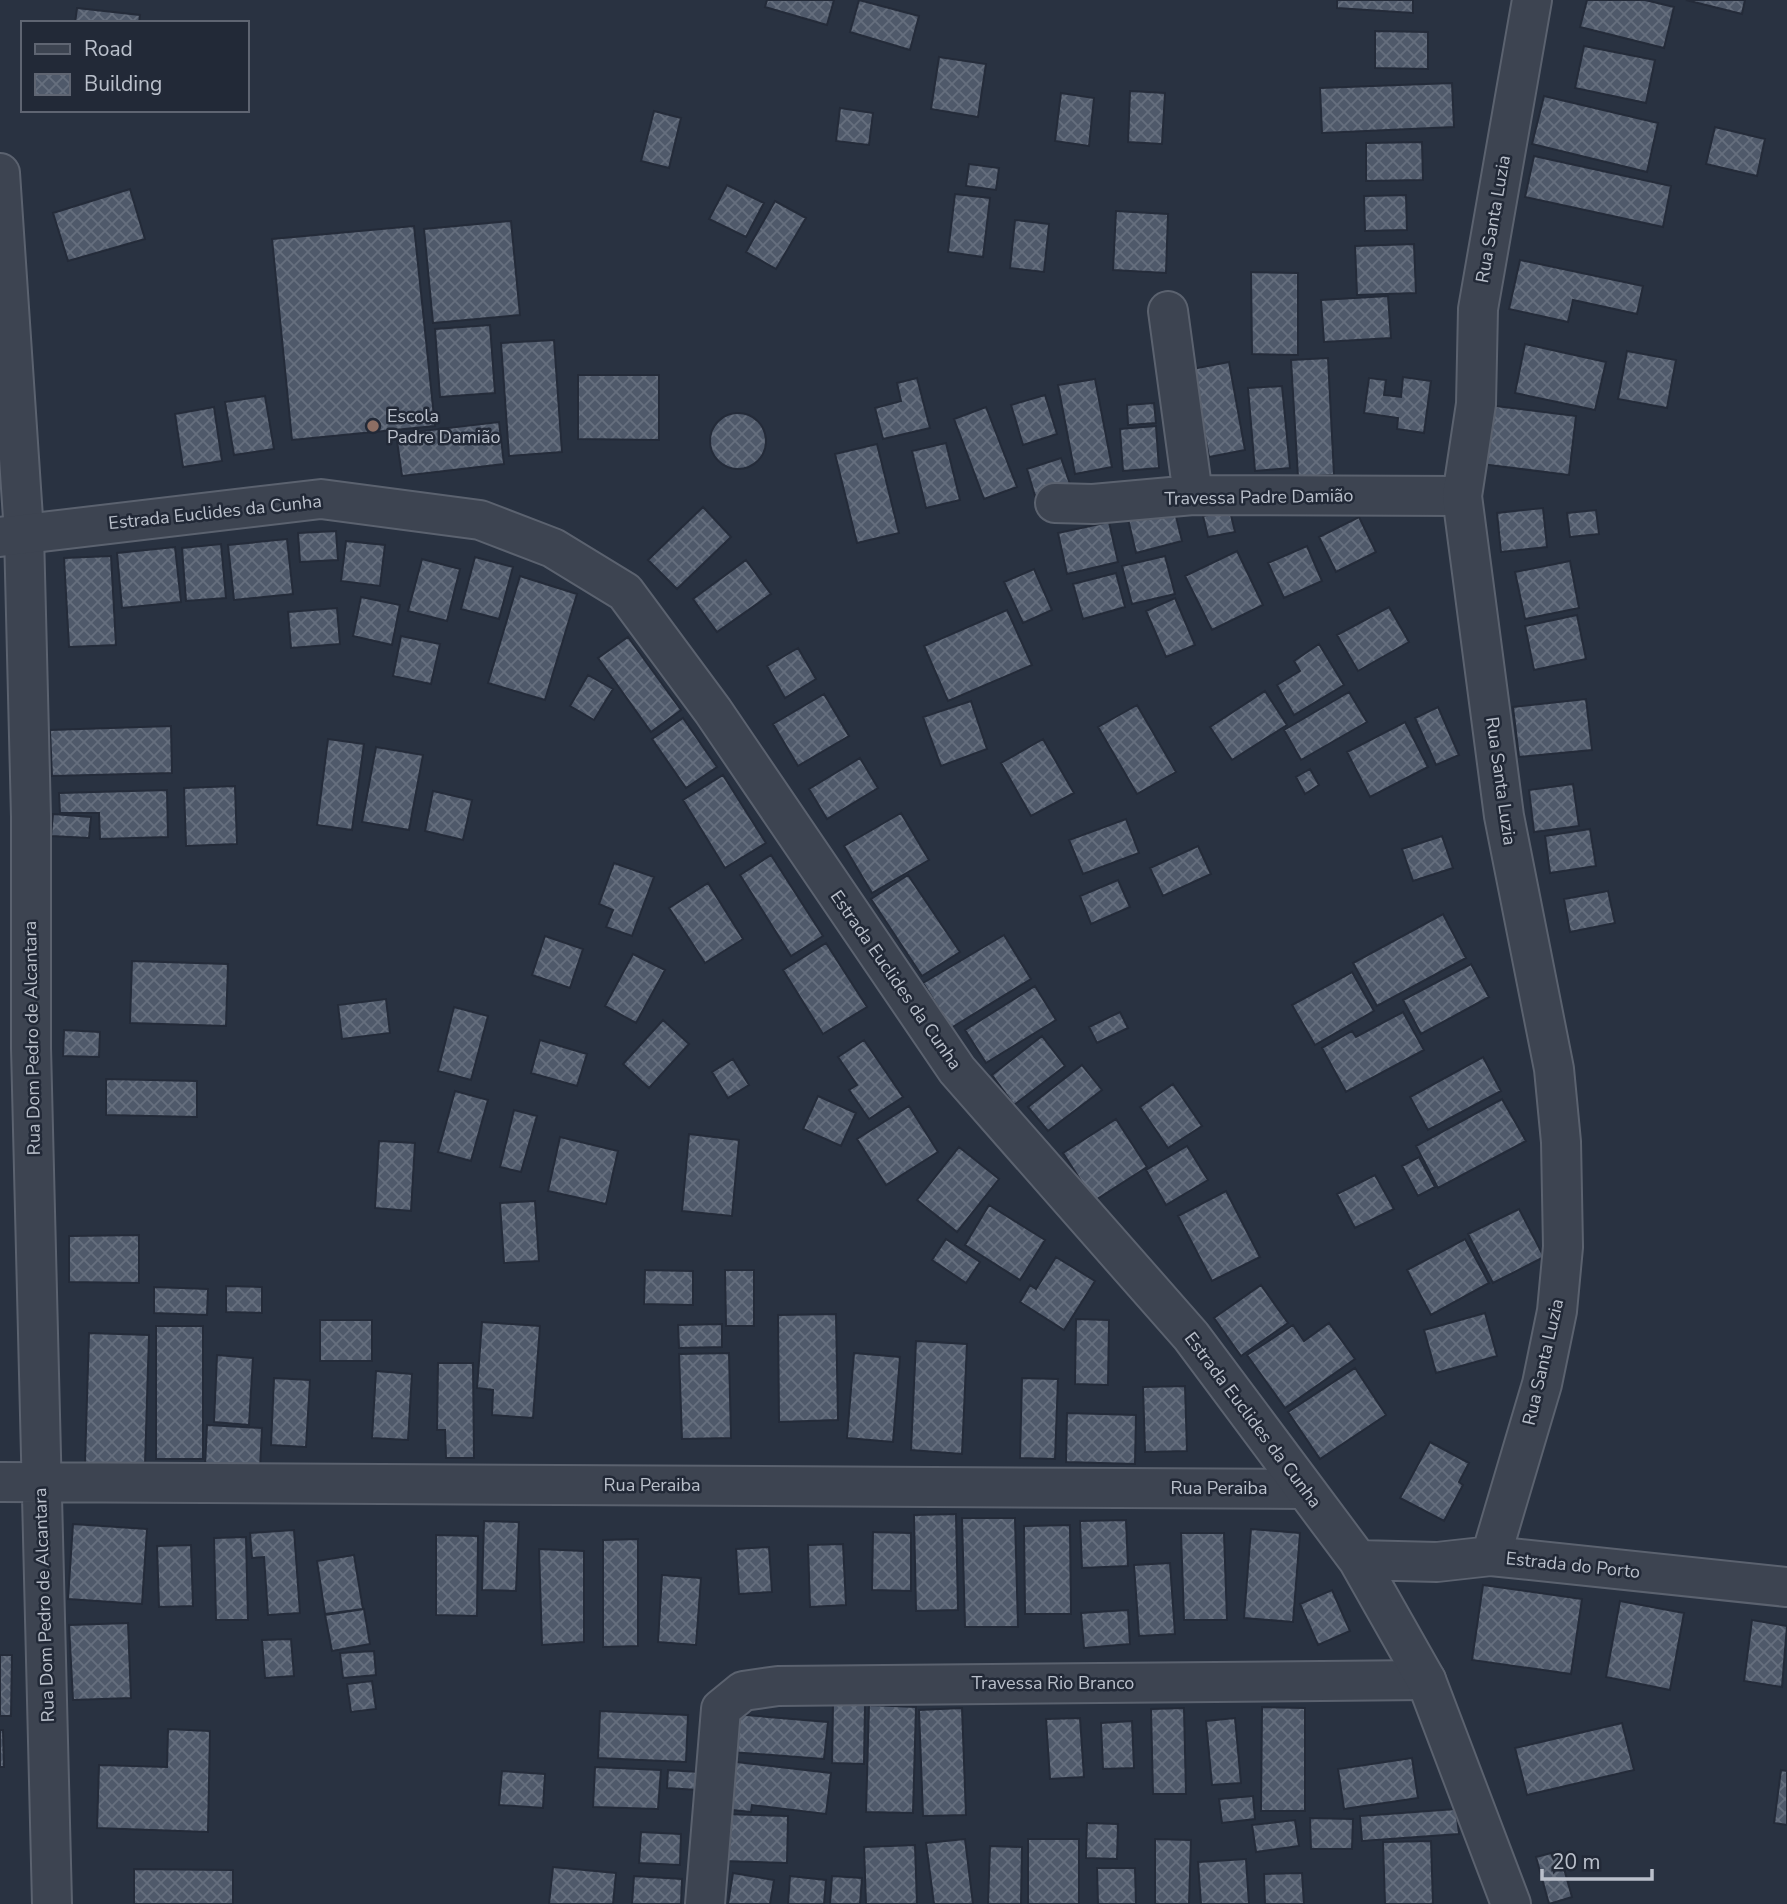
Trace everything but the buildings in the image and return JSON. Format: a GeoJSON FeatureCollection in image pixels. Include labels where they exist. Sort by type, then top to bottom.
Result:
{"type":"FeatureCollection","features":[{"type":"Feature","properties":{"kind":"street","name":"Rua Santa Luzia"},"geometry":{"type":"LineString","coordinates":[[1490,1556],[1542,1384],[1557,1311],[1563,1247],[1561,1142],[1554,1069],[1504,816],[1462,496],[1476,404],[1478,309],[1532,0]]}},
{"type":"Feature","properties":{"kind":"street","name":"Rua Dom Pedro de Alcantara"},"geometry":{"type":"LineString","coordinates":[[0,173],[52,1904]]}},
{"type":"Feature","properties":{"kind":"street"},"geometry":{"type":"LineString","coordinates":[[1168,311],[1193,495]]}},
{"type":"Feature","properties":{"kind":"street","name":"Travessa Padre Damião"},"geometry":{"type":"LineString","coordinates":[[1055,503],[1093,504],[1193,495],[1462,496]]}},
{"type":"Feature","properties":{"kind":"street","name":"Estrada Euclides da Cunha"},"geometry":{"type":"LineString","coordinates":[[12,535],[321,499],[480,520],[553,548],[625,592],[713,711],[957,1070],[1191,1336],[1358,1560],[1426,1680],[1511,1904]]}},
{"type":"Feature","properties":{"kind":"street","name":"Rua Peraiba"},"geometry":{"type":"LineString","coordinates":[[0,1482],[1304,1489]]}},
{"type":"Feature","properties":{"kind":"street","name":"Estrada do Porto"},"geometry":{"type":"LineString","coordinates":[[1358,1560],[1437,1562],[1490,1556],[1787,1587]]}},
{"type":"Feature","properties":{"kind":"street","name":"Travessa Rio Branco"},"geometry":{"type":"LineString","coordinates":[[705,1904],[721,1709],[743,1691],[778,1686],[1426,1680]]}},
{"type":"Feature","properties":{"kind":"place","name":"Escola Padre Damião"},"geometry":{"type":"Point","coordinates":[373,426]}}]}
